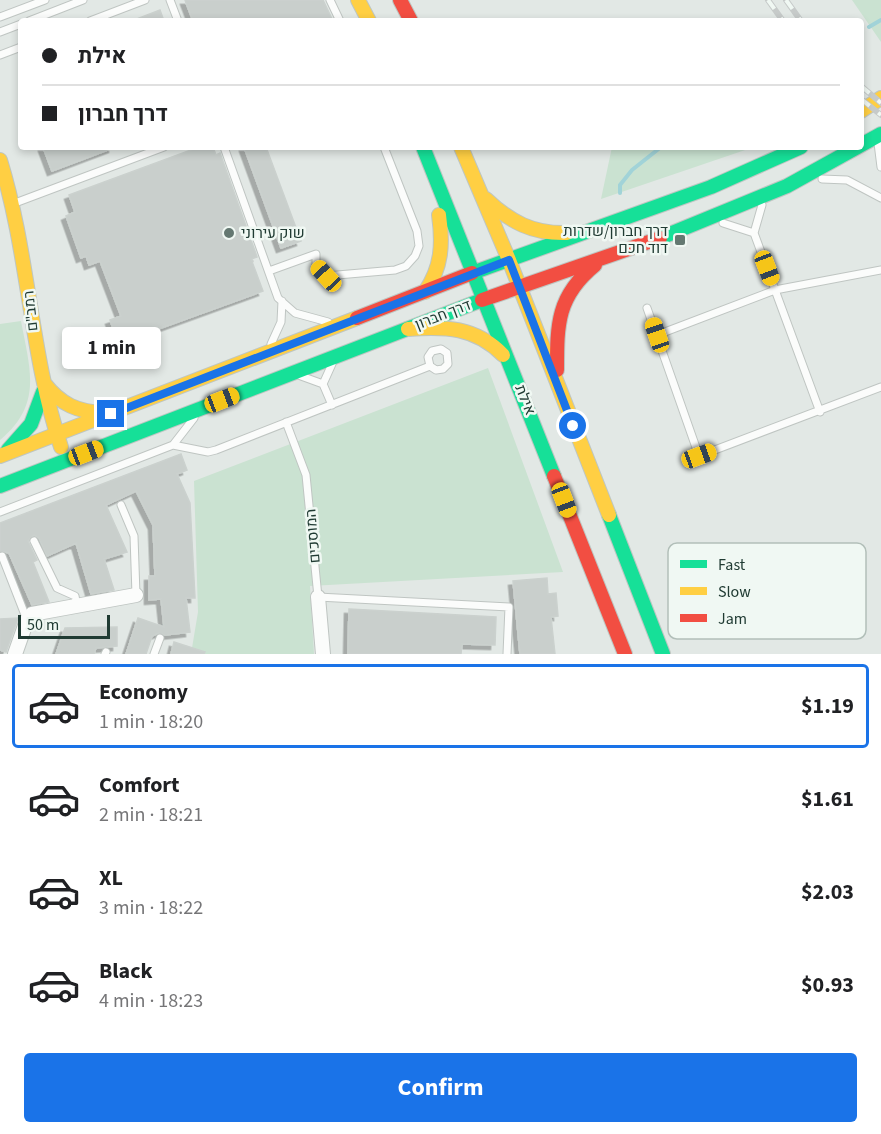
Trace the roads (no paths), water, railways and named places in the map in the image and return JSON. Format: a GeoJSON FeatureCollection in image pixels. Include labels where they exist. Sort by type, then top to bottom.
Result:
{"type":"FeatureCollection","features":[{"type":"Feature","properties":{"kind":"main road"},"geometry":{"type":"LineString","coordinates":[[358,0],[367,18]]}},
{"type":"Feature","properties":{"kind":"main road"},"geometry":{"type":"LineString","coordinates":[[400,0],[409,18]]}},
{"type":"Feature","properties":{"kind":"main road"},"geometry":{"type":"LineString","coordinates":[[864,109],[881,98]]}},
{"type":"Feature","properties":{"kind":"main road","name":"דרך חברון"},"geometry":{"type":"LineString","coordinates":[[864,144],[879,135]]}},
{"type":"Feature","properties":{"kind":"main road","name":"אילת"},"geometry":{"type":"LineString","coordinates":[[424,150],[436,185],[625,654]]}},
{"type":"Feature","properties":{"kind":"main road"},"geometry":{"type":"LineString","coordinates":[[462,150],[509,260],[663,654]]}},
{"type":"Feature","properties":{"kind":"main road","name":"דרך חברון"},"geometry":{"type":"LineString","coordinates":[[1,456],[472,273],[711,187],[794,150]]}},
{"type":"Feature","properties":{"kind":"main road","name":"דרך חברון"},"geometry":{"type":"LineString","coordinates":[[0,486],[519,286],[708,220],[804,179],[853,150]]}},
{"type":"Feature","properties":{"kind":"main road","name":"רמב\"ם"},"geometry":{"type":"LineString","coordinates":[[0,160],[14,204],[26,264],[42,386],[56,435],[67,460]]}},
{"type":"Feature","properties":{"kind":"main road"},"geometry":{"type":"LineString","coordinates":[[425,292],[439,271],[442,260],[436,185]]}},
{"type":"Feature","properties":{"kind":"main road"},"geometry":{"type":"LineString","coordinates":[[479,192],[502,215],[519,226],[554,234],[583,232]]}},
{"type":"Feature","properties":{"kind":"main road"},"geometry":{"type":"LineString","coordinates":[[557,386],[557,328],[560,309],[579,277],[611,254]]}},
{"type":"Feature","properties":{"kind":"main road"},"geometry":{"type":"LineString","coordinates":[[408,328],[447,327],[468,330],[486,338],[501,353],[514,374]]}},
{"type":"Feature","properties":{"kind":"main road"},"geometry":{"type":"LineString","coordinates":[[42,386],[59,402],[72,409],[111,414]]}},
{"type":"Feature","properties":{"kind":"main road"},"geometry":{"type":"LineString","coordinates":[[1,456],[31,425],[39,412],[42,386]]}},
{"type":"Feature","properties":{"kind":"street"},"geometry":{"type":"LineString","coordinates":[[15,654],[27,620],[32,614],[136,595]]}},
{"type":"Feature","properties":{"kind":"street","name":"המוסכים"},"geometry":{"type":"LineString","coordinates":[[318,597],[323,654]]}},
{"type":"Feature","properties":{"kind":"lane"},"geometry":{"type":"LineString","coordinates":[[0,17],[45,0]]}},
{"type":"Feature","properties":{"kind":"lane"},"geometry":{"type":"LineString","coordinates":[[37,18],[83,0]]}},
{"type":"Feature","properties":{"kind":"lane"},"geometry":{"type":"LineString","coordinates":[[98,18],[145,0]]}},
{"type":"Feature","properties":{"kind":"lane"},"geometry":{"type":"LineString","coordinates":[[170,0],[177,18]]}},
{"type":"Feature","properties":{"kind":"lane"},"geometry":{"type":"LineString","coordinates":[[330,0],[339,18]]}},
{"type":"Feature","properties":{"kind":"lane"},"geometry":{"type":"LineString","coordinates":[[0,32],[18,25]]}},
{"type":"Feature","properties":{"kind":"lane"},"geometry":{"type":"LineString","coordinates":[[0,55],[18,48]]}},
{"type":"Feature","properties":{"kind":"lane"},"geometry":{"type":"LineString","coordinates":[[879,135],[881,167]]}},
{"type":"Feature","properties":{"kind":"lane"},"geometry":{"type":"LineString","coordinates":[[14,204],[156,150]]}},
{"type":"Feature","properties":{"kind":"lane"},"geometry":{"type":"LineString","coordinates":[[225,150],[282,301],[295,313],[321,322],[346,323]]}},
{"type":"Feature","properties":{"kind":"lane"},"geometry":{"type":"LineString","coordinates":[[269,271],[316,254],[316,266],[326,276],[395,270],[406,266],[415,256],[419,246],[417,231],[385,150]]}},
{"type":"Feature","properties":{"kind":"lane"},"geometry":{"type":"LineString","coordinates":[[804,179],[848,180],[881,198]]}},
{"type":"Feature","properties":{"kind":"lane"},"geometry":{"type":"LineString","coordinates":[[764,197],[754,233],[820,412]]}},
{"type":"Feature","properties":{"kind":"lane"},"geometry":{"type":"LineString","coordinates":[[708,220],[737,225],[754,233]]}},
{"type":"Feature","properties":{"kind":"lane"},"geometry":{"type":"LineString","coordinates":[[657,335],[775,290],[881,270]]}},
{"type":"Feature","properties":{"kind":"lane"},"geometry":{"type":"LineString","coordinates":[[261,355],[274,341],[279,329],[282,301]]}},
{"type":"Feature","properties":{"kind":"lane"},"geometry":{"type":"LineString","coordinates":[[647,308],[699,456],[881,387]]}},
{"type":"Feature","properties":{"kind":"lane"},"geometry":{"type":"LineString","coordinates":[[332,405],[323,384],[327,371],[336,356]]}},
{"type":"Feature","properties":{"kind":"lane"},"geometry":{"type":"LineString","coordinates":[[173,445],[208,452],[216,450],[430,366]]}},
{"type":"Feature","properties":{"kind":"lane"},"geometry":{"type":"LineString","coordinates":[[286,375],[304,376],[323,384]]}},
{"type":"Feature","properties":{"kind":"lane"},"geometry":{"type":"LineString","coordinates":[[0,512],[173,445],[201,409]]}},
{"type":"Feature","properties":{"kind":"lane","name":"המוסכים"},"geometry":{"type":"LineString","coordinates":[[286,423],[306,475],[318,597]]}},
{"type":"Feature","properties":{"kind":"lane"},"geometry":{"type":"LineString","coordinates":[[121,505],[134,536],[136,595]]}},
{"type":"Feature","properties":{"kind":"lane"},"geometry":{"type":"LineString","coordinates":[[34,541],[57,588],[75,596],[77,606]]}},
{"type":"Feature","properties":{"kind":"lane"},"geometry":{"type":"LineString","coordinates":[[2,556],[27,620]]}},
{"type":"Feature","properties":{"kind":"lane"},"geometry":{"type":"LineString","coordinates":[[318,597],[509,607],[507,654]]}},
{"type":"Feature","properties":{"kind":"lane"},"geometry":{"type":"LineString","coordinates":[[154,654],[160,638]]}},
{"type":"Feature","properties":{"kind":"waterway"},"geometry":{"type":"LineString","coordinates":[[869,27],[881,20]]}},
{"type":"Feature","properties":{"kind":"waterway"},"geometry":{"type":"LineString","coordinates":[[620,193],[620,185],[632,170],[657,150]]}},
{"type":"Feature","properties":{"kind":"railway"},"geometry":{"type":"LineString","coordinates":[[768,0],[781,18]]}},
{"type":"Feature","properties":{"kind":"railway"},"geometry":{"type":"LineString","coordinates":[[786,0],[799,18]]}},
{"type":"Feature","properties":{"kind":"railway"},"geometry":{"type":"LineString","coordinates":[[864,89],[881,103]]}},
{"type":"Feature","properties":{"kind":"railway"},"geometry":{"type":"LineString","coordinates":[[864,101],[881,115]]}},
{"type":"Feature","properties":{"kind":"place","name":"שוק עירוני"},"geometry":{"type":"Point","coordinates":[229,233]}},
{"type":"Feature","properties":{"kind":"place","name":"דרך חברון/שדרות דוד חכם"},"geometry":{"type":"Point","coordinates":[680,240]}}]}
